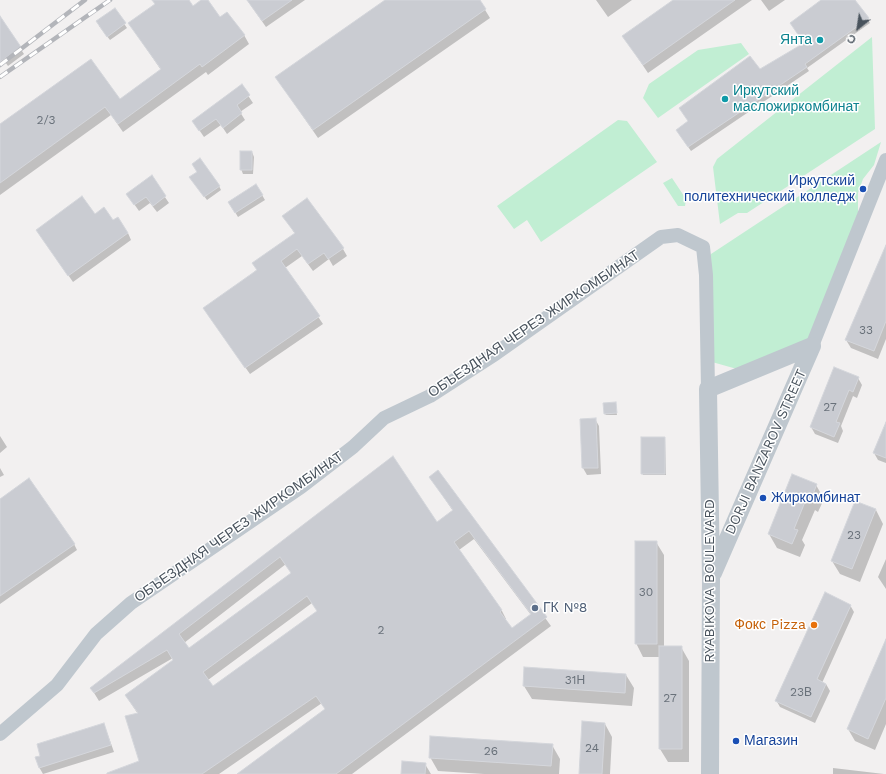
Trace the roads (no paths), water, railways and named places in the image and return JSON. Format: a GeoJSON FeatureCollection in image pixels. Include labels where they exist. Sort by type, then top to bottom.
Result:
{"type":"FeatureCollection","features":[{"type":"Feature","properties":{"kind":"street"},"geometry":{"type":"LineString","coordinates":[[708,388],[812,346],[886,160]]}},
{"type":"Feature","properties":{"kind":"street","name":"ОБЪЕЗДНАЯ ЧЕРЕЗ ЖИРКОМБИНАТ"},"geometry":{"type":"LineString","coordinates":[[0,734],[57,684],[96,634],[131,603],[301,487],[353,447],[384,418],[430,396],[495,354],[661,237],[678,235],[703,247],[706,275],[708,388]]}},
{"type":"Feature","properties":{"kind":"street","name":"DORJI BANZAROV STREET"},"geometry":{"type":"LineString","coordinates":[[711,579],[812,346]]}},
{"type":"Feature","properties":{"kind":"street","name":"RYABIKOVA BOULEVARD"},"geometry":{"type":"LineString","coordinates":[[708,388],[711,579],[710,774]]}},
{"type":"Feature","properties":{"kind":"railway"},"geometry":{"type":"LineString","coordinates":[[0,65],[85,0]]}},
{"type":"Feature","properties":{"kind":"railway"},"geometry":{"type":"LineString","coordinates":[[0,77],[110,0]]}},
{"type":"Feature","properties":{"kind":"place","name":"Янта"},"geometry":{"type":"Point","coordinates":[820,40]}},
{"type":"Feature","properties":{"kind":"place","name":"Иркутский масложиркомбинат"},"geometry":{"type":"Point","coordinates":[725,99]}},
{"type":"Feature","properties":{"kind":"place","name":"Иркутский политехнический колледж"},"geometry":{"type":"Point","coordinates":[863,189]}},
{"type":"Feature","properties":{"kind":"place","name":"Жиркомбинат"},"geometry":{"type":"Point","coordinates":[763,498]}},
{"type":"Feature","properties":{"kind":"place","name":"ГК №8"},"geometry":{"type":"Point","coordinates":[535,608]}},
{"type":"Feature","properties":{"kind":"place","name":"Фокс Pizza"},"geometry":{"type":"Point","coordinates":[814,625]}},
{"type":"Feature","properties":{"kind":"place","name":"Магазин"},"geometry":{"type":"Point","coordinates":[736,741]}}]}
